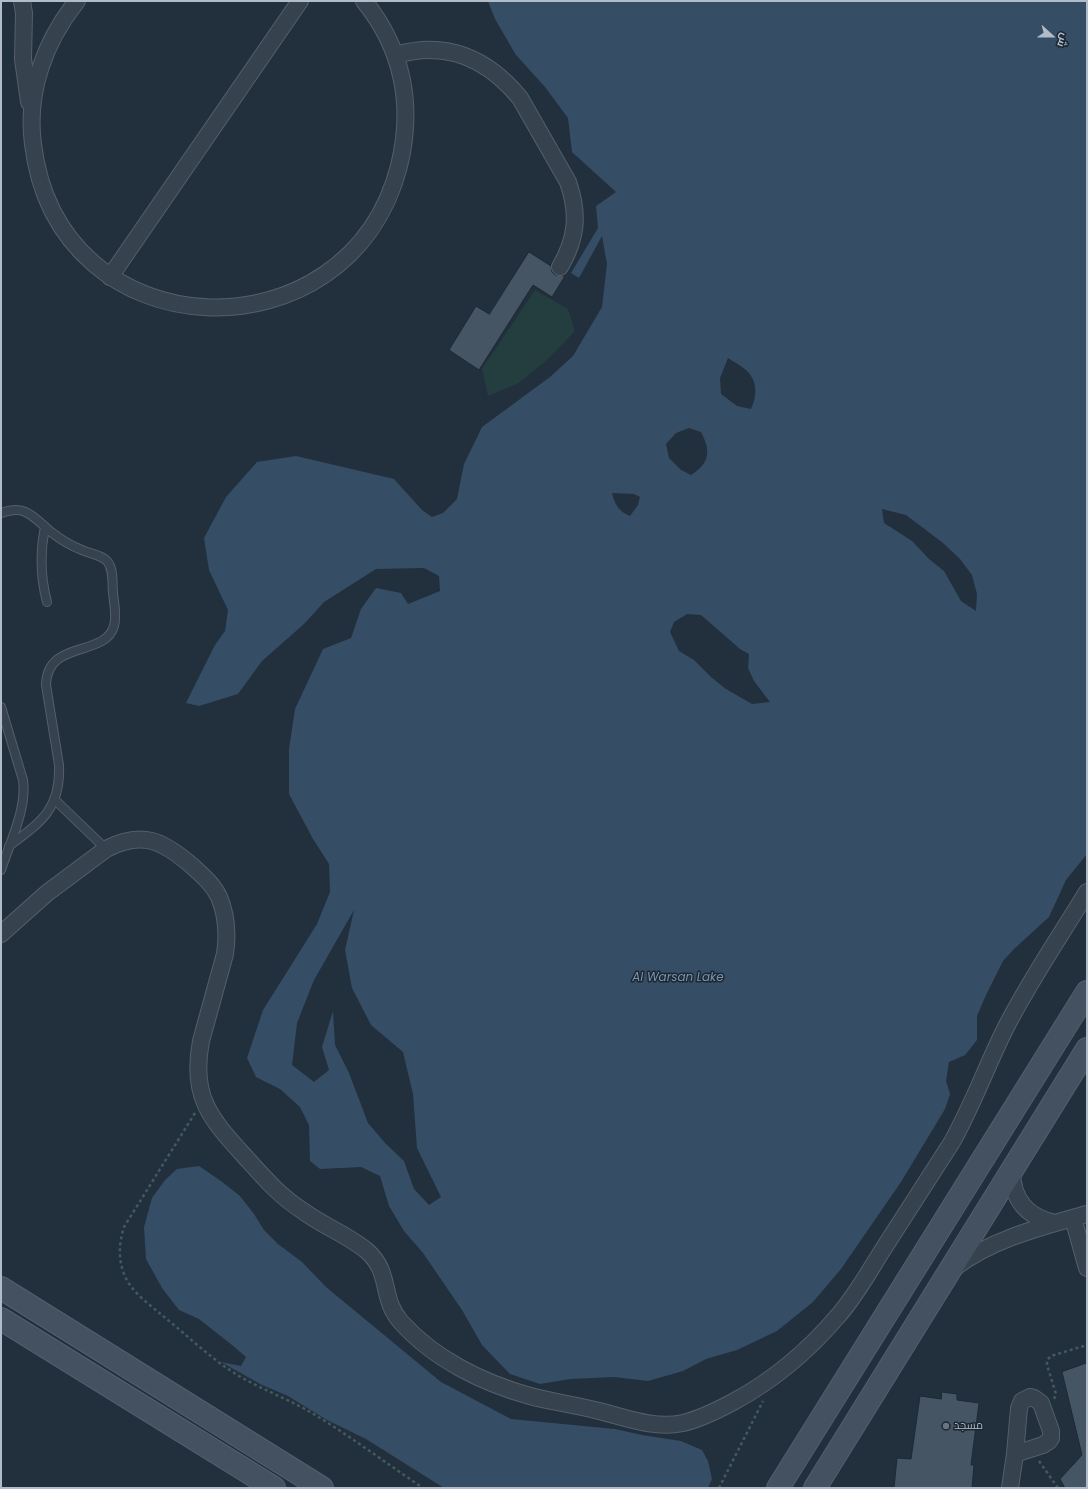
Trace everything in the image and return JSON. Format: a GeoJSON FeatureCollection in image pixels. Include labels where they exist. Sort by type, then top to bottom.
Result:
{"type":"FeatureCollection","features":[{"type":"Feature","properties":{"kind":"street"},"geometry":{"type":"LineString","coordinates":[[22,1],[24,13],[23,59],[27,96],[32,115]]}},
{"type":"Feature","properties":{"kind":"street"},"geometry":{"type":"LineString","coordinates":[[77,1],[56,31],[42,62],[34,94],[32,137],[35,161],[43,190],[50,206],[66,234],[75,246],[98,268],[110,277],[135,291],[161,300],[189,306],[220,307],[255,303],[288,294],[318,279],[341,262],[356,247],[372,226],[388,198],[397,173],[405,134],[403,82],[396,55],[381,24],[364,1]]}},
{"type":"Feature","properties":{"kind":"street"},"geometry":{"type":"LineString","coordinates":[[110,277],[300,1]]}},
{"type":"Feature","properties":{"kind":"street"},"geometry":{"type":"LineString","coordinates":[[396,55],[422,50],[448,51],[461,55],[488,68],[511,87],[520,98],[568,182],[572,194],[576,219],[574,232],[567,256],[560,267]]}},
{"type":"Feature","properties":{"kind":"street"},"geometry":{"type":"LineString","coordinates":[[1,934],[47,893],[106,848],[132,840],[151,841],[168,847],[204,876],[212,886],[223,907],[227,930],[226,948],[198,1056],[198,1070],[203,1099],[216,1125],[276,1191],[305,1213],[345,1236],[373,1257],[385,1279],[387,1298],[395,1315],[418,1337],[450,1361],[491,1383],[531,1396],[648,1424],[672,1424],[685,1422],[724,1407],[761,1386],[810,1345],[838,1316],[849,1302],[952,1142],[963,1123],[992,1057],[1019,1004],[1087,892]]}},
{"type":"Feature","properties":{"kind":"street"},"geometry":{"type":"LineString","coordinates":[[778,1488],[1087,992]]}},
{"type":"Feature","properties":{"kind":"street"},"geometry":{"type":"LineString","coordinates":[[815,1488],[1087,1049]]}},
{"type":"Feature","properties":{"kind":"street"},"geometry":{"type":"LineString","coordinates":[[1012,1171],[1014,1189],[1023,1206],[1037,1217],[1055,1223]]}},
{"type":"Feature","properties":{"kind":"street"},"geometry":{"type":"LineString","coordinates":[[949,1272],[976,1253],[990,1246],[1055,1223],[1080,1216],[1087,1268]]}},
{"type":"Feature","properties":{"kind":"street"},"geometry":{"type":"LineString","coordinates":[[1,1288],[322,1488]]}},
{"type":"Feature","properties":{"kind":"street"},"geometry":{"type":"LineString","coordinates":[[1,1319],[274,1488]]}},
{"type":"Feature","properties":{"kind":"street"},"geometry":{"type":"LineString","coordinates":[[1010,1488],[1020,1404],[1022,1401],[1030,1397],[1034,1398],[1041,1403],[1051,1438],[1046,1444],[1015,1454]]}},
{"type":"Feature","properties":{"kind":"lane"},"geometry":{"type":"LineString","coordinates":[[1,514],[11,510],[27,512],[69,544],[82,551],[102,557],[109,564],[112,574],[115,619],[112,631],[104,639],[62,656],[53,663],[47,674],[46,685],[59,770],[58,788],[55,800],[42,820],[9,846]]}},
{"type":"Feature","properties":{"kind":"lane"},"geometry":{"type":"LineString","coordinates":[[45,527],[42,539],[41,564],[47,602]]}},
{"type":"Feature","properties":{"kind":"lane"},"geometry":{"type":"LineString","coordinates":[[1,707],[23,780],[24,788],[22,807],[1,870]]}},
{"type":"Feature","properties":{"kind":"lane"},"geometry":{"type":"LineString","coordinates":[[55,800],[106,848]]}},
{"type":"Feature","properties":{"kind":"path"},"geometry":{"type":"LineString","coordinates":[[203,1099],[124,1227],[120,1246],[120,1256],[124,1275],[129,1284],[144,1300],[224,1366],[245,1379],[314,1414],[423,1488]]}},
{"type":"Feature","properties":{"kind":"path"},"geometry":{"type":"LineString","coordinates":[[1041,1403],[1051,1401],[1056,1397],[1047,1362],[1049,1357],[1087,1345]]}},
{"type":"Feature","properties":{"kind":"path"},"geometry":{"type":"LineString","coordinates":[[719,1488],[764,1400]]}},
{"type":"Feature","properties":{"kind":"path"},"geometry":{"type":"LineString","coordinates":[[1031,1449],[1058,1488]]}},
{"type":"Feature","properties":{"kind":"green space"},"geometry":{"type":"Polygon","coordinates":[[[535,290],[568,309],[575,331],[547,360],[519,383],[488,396],[482,369],[535,290]]]}},
{"type":"Feature","properties":{"kind":"water","name":"Al Warsan Lake"},"geometry":{"type":"Polygon","coordinates":[[[488,1],[1087,1],[1087,854],[1066,880],[1049,917],[1003,961],[977,1016],[977,1040],[965,1055],[949,1062],[946,1081],[950,1094],[945,1109],[901,1182],[841,1269],[813,1302],[777,1331],[737,1350],[706,1359],[683,1371],[648,1381],[614,1377],[570,1379],[540,1384],[510,1374],[482,1345],[462,1310],[423,1253],[404,1231],[389,1206],[380,1176],[361,1167],[320,1169],[310,1161],[309,1125],[300,1107],[280,1089],[256,1077],[247,1058],[263,1010],[317,924],[330,892],[329,864],[313,839],[289,794],[289,749],[295,709],[323,649],[351,638],[361,609],[376,588],[401,593],[408,604],[440,591],[439,576],[424,568],[376,569],[324,602],[304,624],[262,661],[238,694],[199,706],[186,703],[215,645],[225,631],[228,610],[209,570],[204,538],[226,497],[257,462],[296,456],[394,479],[422,510],[432,517],[443,513],[457,499],[464,464],[482,427],[550,377],[573,356],[602,307],[607,264],[602,236],[579,278],[571,273],[598,228],[596,206],[616,192],[572,152],[568,118],[545,87],[516,55],[495,19],[488,1]],[[728,358],[720,378],[721,394],[737,406],[751,409],[755,394],[755,384],[751,375],[747,371],[728,358]],[[689,428],[676,433],[666,444],[669,458],[681,470],[691,475],[702,466],[707,456],[706,445],[701,432],[689,428]],[[612,493],[620,510],[630,516],[638,505],[640,497],[634,494],[612,493]],[[882,509],[884,523],[912,541],[929,559],[944,571],[961,601],[976,611],[977,594],[972,575],[960,559],[943,543],[906,515],[882,509]],[[687,614],[674,622],[670,632],[679,651],[694,660],[726,689],[752,704],[770,702],[754,681],[748,668],[749,654],[740,649],[701,615],[687,614]],[[354,910],[314,980],[297,1023],[292,1065],[314,1082],[329,1070],[322,1047],[333,1011],[335,1045],[349,1073],[368,1123],[386,1144],[404,1161],[414,1189],[429,1205],[441,1197],[417,1148],[413,1094],[403,1052],[371,1025],[352,988],[345,950],[354,910]]]}},
{"type":"Feature","properties":{"kind":"water"},"geometry":{"type":"Polygon","coordinates":[[[199,1166],[240,1196],[264,1230],[278,1244],[302,1262],[326,1287],[441,1382],[511,1419],[615,1429],[681,1441],[702,1450],[708,1461],[712,1479],[708,1488],[444,1488],[366,1439],[327,1420],[288,1396],[262,1385],[221,1362],[241,1366],[246,1357],[199,1319],[179,1310],[162,1288],[146,1259],[144,1227],[152,1198],[165,1180],[177,1169],[199,1166]]]}},
{"type":"Feature","properties":{"kind":"building"},"geometry":{"type":"Polygon","coordinates":[[[529,252],[551,266],[552,272],[555,275],[565,276],[552,297],[533,285],[479,370],[449,350],[476,306],[489,314],[529,252]]]}},
{"type":"Feature","properties":{"kind":"building"},"geometry":{"type":"Polygon","coordinates":[[[1087,1363],[1087,1488],[1065,1488],[1060,1479],[1082,1455],[1062,1372],[1087,1363]]]}},
{"type":"Feature","properties":{"kind":"building"},"geometry":{"type":"Polygon","coordinates":[[[942,1392],[957,1394],[957,1400],[979,1403],[971,1465],[974,1465],[972,1488],[894,1488],[897,1458],[911,1459],[920,1396],[941,1399],[942,1392]]]}},
{"type":"Feature","properties":{"kind":"place","name":"مسجد"},"geometry":{"type":"Point","coordinates":[946,1426]}}]}
